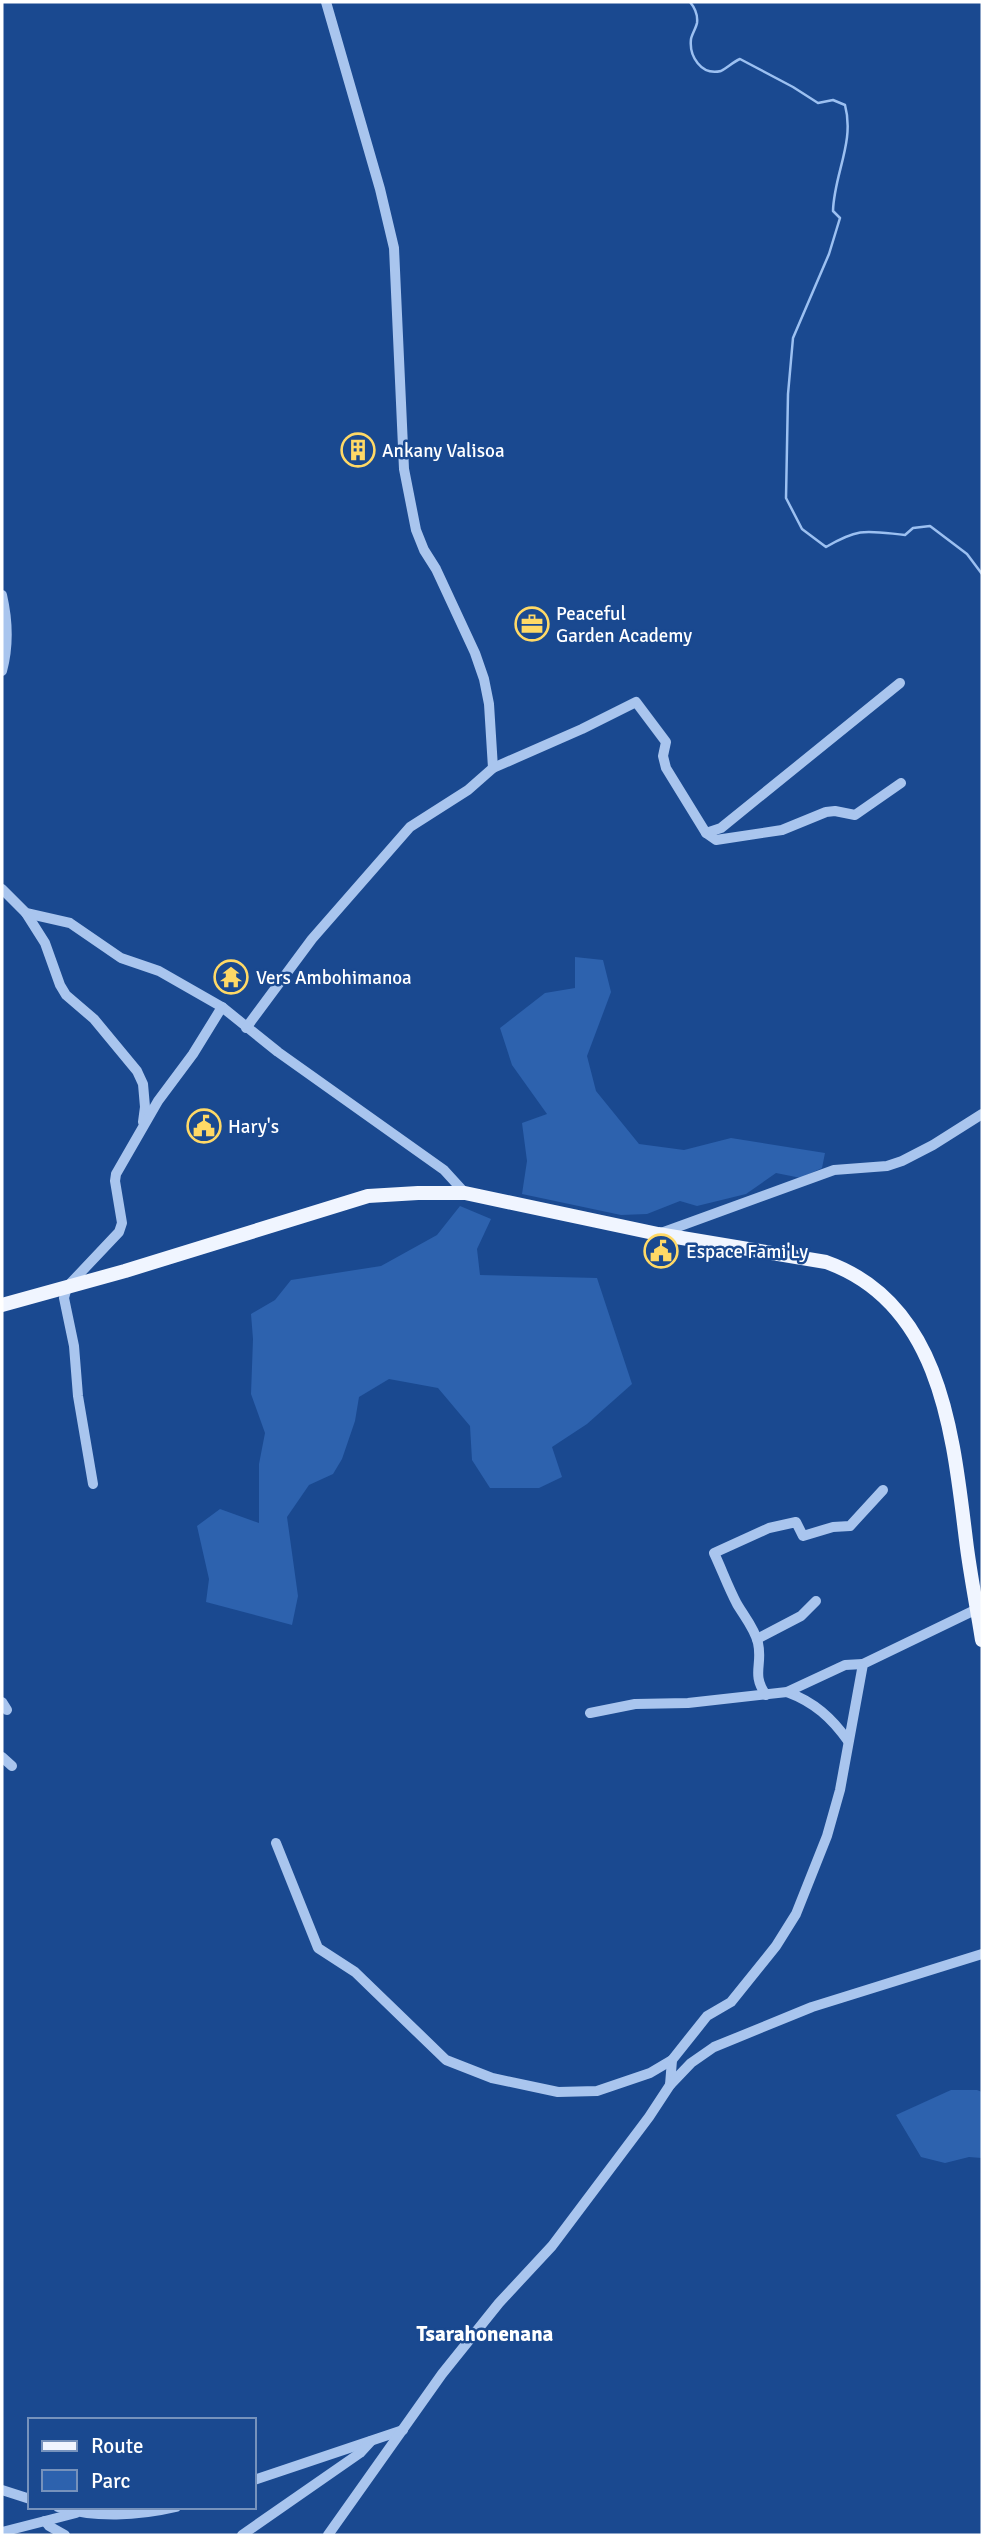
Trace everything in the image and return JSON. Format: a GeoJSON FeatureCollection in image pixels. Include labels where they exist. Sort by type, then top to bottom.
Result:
{"type":"FeatureCollection","features":[{"type":"Feature","properties":{"kind":"main road"},"geometry":{"type":"LineString","coordinates":[[2,1305],[368,1196],[465,1193],[658,1234],[826,1262],[865,1280],[891,1303],[910,1328],[928,1360],[946,1414],[961,1488],[966,1540],[982,1640]]}},
{"type":"Feature","properties":{"kind":"street"},"geometry":{"type":"LineString","coordinates":[[326,2],[380,189],[394,248],[404,469],[416,530],[475,653],[484,679],[489,705],[493,768]]}},
{"type":"Feature","properties":{"kind":"street"},"geometry":{"type":"LineString","coordinates":[[2,595],[7,631],[2,671]]}},
{"type":"Feature","properties":{"kind":"street"},"geometry":{"type":"LineString","coordinates":[[706,834],[721,828],[900,683]]}},
{"type":"Feature","properties":{"kind":"street"},"geometry":{"type":"LineString","coordinates":[[246,1028],[312,939],[410,827],[468,790],[493,768],[636,702],[666,742],[663,756],[666,768],[706,834],[716,840],[782,830],[826,812],[855,815],[901,783]]}},
{"type":"Feature","properties":{"kind":"street"},"geometry":{"type":"LineString","coordinates":[[2,889],[26,913],[45,943],[66,995],[94,1019],[137,1071],[143,1084],[145,1107],[141,1131]]}},
{"type":"Feature","properties":{"kind":"street"},"geometry":{"type":"LineString","coordinates":[[26,913],[70,923],[121,958],[159,971],[222,1007],[246,1028],[444,1170],[465,1193]]}},
{"type":"Feature","properties":{"kind":"street"},"geometry":{"type":"LineString","coordinates":[[93,1484],[78,1396],[74,1346],[64,1298],[67,1287],[119,1232],[122,1223],[115,1181],[158,1101],[222,1007]]}},
{"type":"Feature","properties":{"kind":"street"},"geometry":{"type":"LineString","coordinates":[[658,1234],[834,1171],[887,1166],[902,1161],[982,1114]]}},
{"type":"Feature","properties":{"kind":"street"},"geometry":{"type":"LineString","coordinates":[[766,1695],[758,1684],[760,1654],[757,1639],[735,1600],[714,1553],[769,1528],[796,1522],[803,1536],[833,1527],[850,1526],[883,1490]]}},
{"type":"Feature","properties":{"kind":"street"},"geometry":{"type":"LineString","coordinates":[[757,1639],[801,1616],[817,1601]]}},
{"type":"Feature","properties":{"kind":"street"},"geometry":{"type":"LineString","coordinates":[[590,1713],[635,1704],[688,1703],[787,1692],[845,1665],[863,1664],[977,1609]]}},
{"type":"Feature","properties":{"kind":"street"},"geometry":{"type":"LineString","coordinates":[[276,1843],[317,1948],[355,1972],[446,2060],[492,2078],[558,2092],[597,2091],[650,2073],[673,2060],[707,2016],[731,2002],[776,1945],[796,1914],[827,1836],[839,1790],[863,1664]]}},
{"type":"Feature","properties":{"kind":"street"},"geometry":{"type":"LineString","coordinates":[[787,1692],[824,1712],[835,1721],[848,1741]]}},
{"type":"Feature","properties":{"kind":"street"},"geometry":{"type":"LineString","coordinates":[[2,1757],[12,1766]]}},
{"type":"Feature","properties":{"kind":"street"},"geometry":{"type":"LineString","coordinates":[[328,2535],[442,2374],[499,2303],[552,2246],[670,2085],[691,2063],[715,2046],[811,2007],[982,1954]]}},
{"type":"Feature","properties":{"kind":"street"},"geometry":{"type":"LineString","coordinates":[[670,2085],[673,2060]]}},
{"type":"Feature","properties":{"kind":"street"},"geometry":{"type":"LineString","coordinates":[[256,2479],[403,2430]]}},
{"type":"Feature","properties":{"kind":"street"},"geometry":{"type":"LineString","coordinates":[[242,2535],[360,2453],[371,2441]]}},
{"type":"Feature","properties":{"kind":"street"},"geometry":{"type":"LineString","coordinates":[[2,2490],[28,2498]]}},
{"type":"Feature","properties":{"kind":"street"},"geometry":{"type":"LineString","coordinates":[[64,2509],[77,2513]]}},
{"type":"Feature","properties":{"kind":"street"},"geometry":{"type":"LineString","coordinates":[[2,2532],[77,2513],[134,2514],[164,2509]]}},
{"type":"Feature","properties":{"kind":"street"},"geometry":{"type":"LineString","coordinates":[[45,2521],[65,2535]]}},
{"type":"Feature","properties":{"kind":"green space"},"geometry":{"type":"Polygon","coordinates":[[[575,957],[603,960],[611,992],[587,1056],[596,1091],[639,1144],[684,1150],[731,1138],[825,1153],[822,1168],[801,1178],[776,1173],[746,1194],[697,1206],[680,1201],[647,1214],[621,1215],[522,1194],[527,1161],[522,1123],[547,1114],[512,1065],[500,1028],[545,993],[575,988],[575,957]]]}},
{"type":"Feature","properties":{"kind":"green space"},"geometry":{"type":"Polygon","coordinates":[[[460,1206],[491,1219],[477,1249],[480,1275],[597,1278],[632,1384],[587,1424],[552,1447],[562,1477],[539,1488],[490,1488],[472,1460],[470,1426],[438,1388],[389,1379],[359,1397],[355,1421],[342,1459],[333,1474],[309,1485],[287,1517],[298,1596],[292,1625],[206,1602],[209,1579],[197,1526],[220,1509],[259,1523],[259,1464],[265,1433],[251,1394],[251,1314],[275,1300],[291,1280],[381,1266],[437,1235],[460,1206]]]}},
{"type":"Feature","properties":{"kind":"green space"},"geometry":{"type":"Polygon","coordinates":[[[951,2090],[982,2092],[982,2158],[969,2157],[945,2163],[921,2157],[896,2115],[951,2090]]]}},
{"type":"Feature","properties":{"kind":"waterway"},"geometry":{"type":"LineString","coordinates":[[690,2],[697,20],[691,39],[692,52],[702,68],[721,71],[740,59],[818,103],[833,100],[845,105],[846,145],[833,211],[840,218],[829,254],[793,338],[788,394],[786,498],[802,529],[826,547],[856,533],[905,535],[913,528],[930,526],[967,554],[982,574]]}},
{"type":"Feature","properties":{"kind":"place","name":"Ankany Valisoa"},"geometry":{"type":"Point","coordinates":[358,450]}},
{"type":"Feature","properties":{"kind":"place","name":"Peaceful Garden Academy"},"geometry":{"type":"Point","coordinates":[532,624]}},
{"type":"Feature","properties":{"kind":"place","name":"Vers Ambohimanoa"},"geometry":{"type":"Point","coordinates":[231,977]}},
{"type":"Feature","properties":{"kind":"place","name":"Hary's"},"geometry":{"type":"Point","coordinates":[204,1126]}},
{"type":"Feature","properties":{"kind":"place","name":"Espace Fami'Ly"},"geometry":{"type":"Point","coordinates":[661,1251]}},
{"type":"Feature","properties":{"kind":"district","name":"Tsarahonenana"},"geometry":{"type":"Point","coordinates":[485,2334]}}]}
